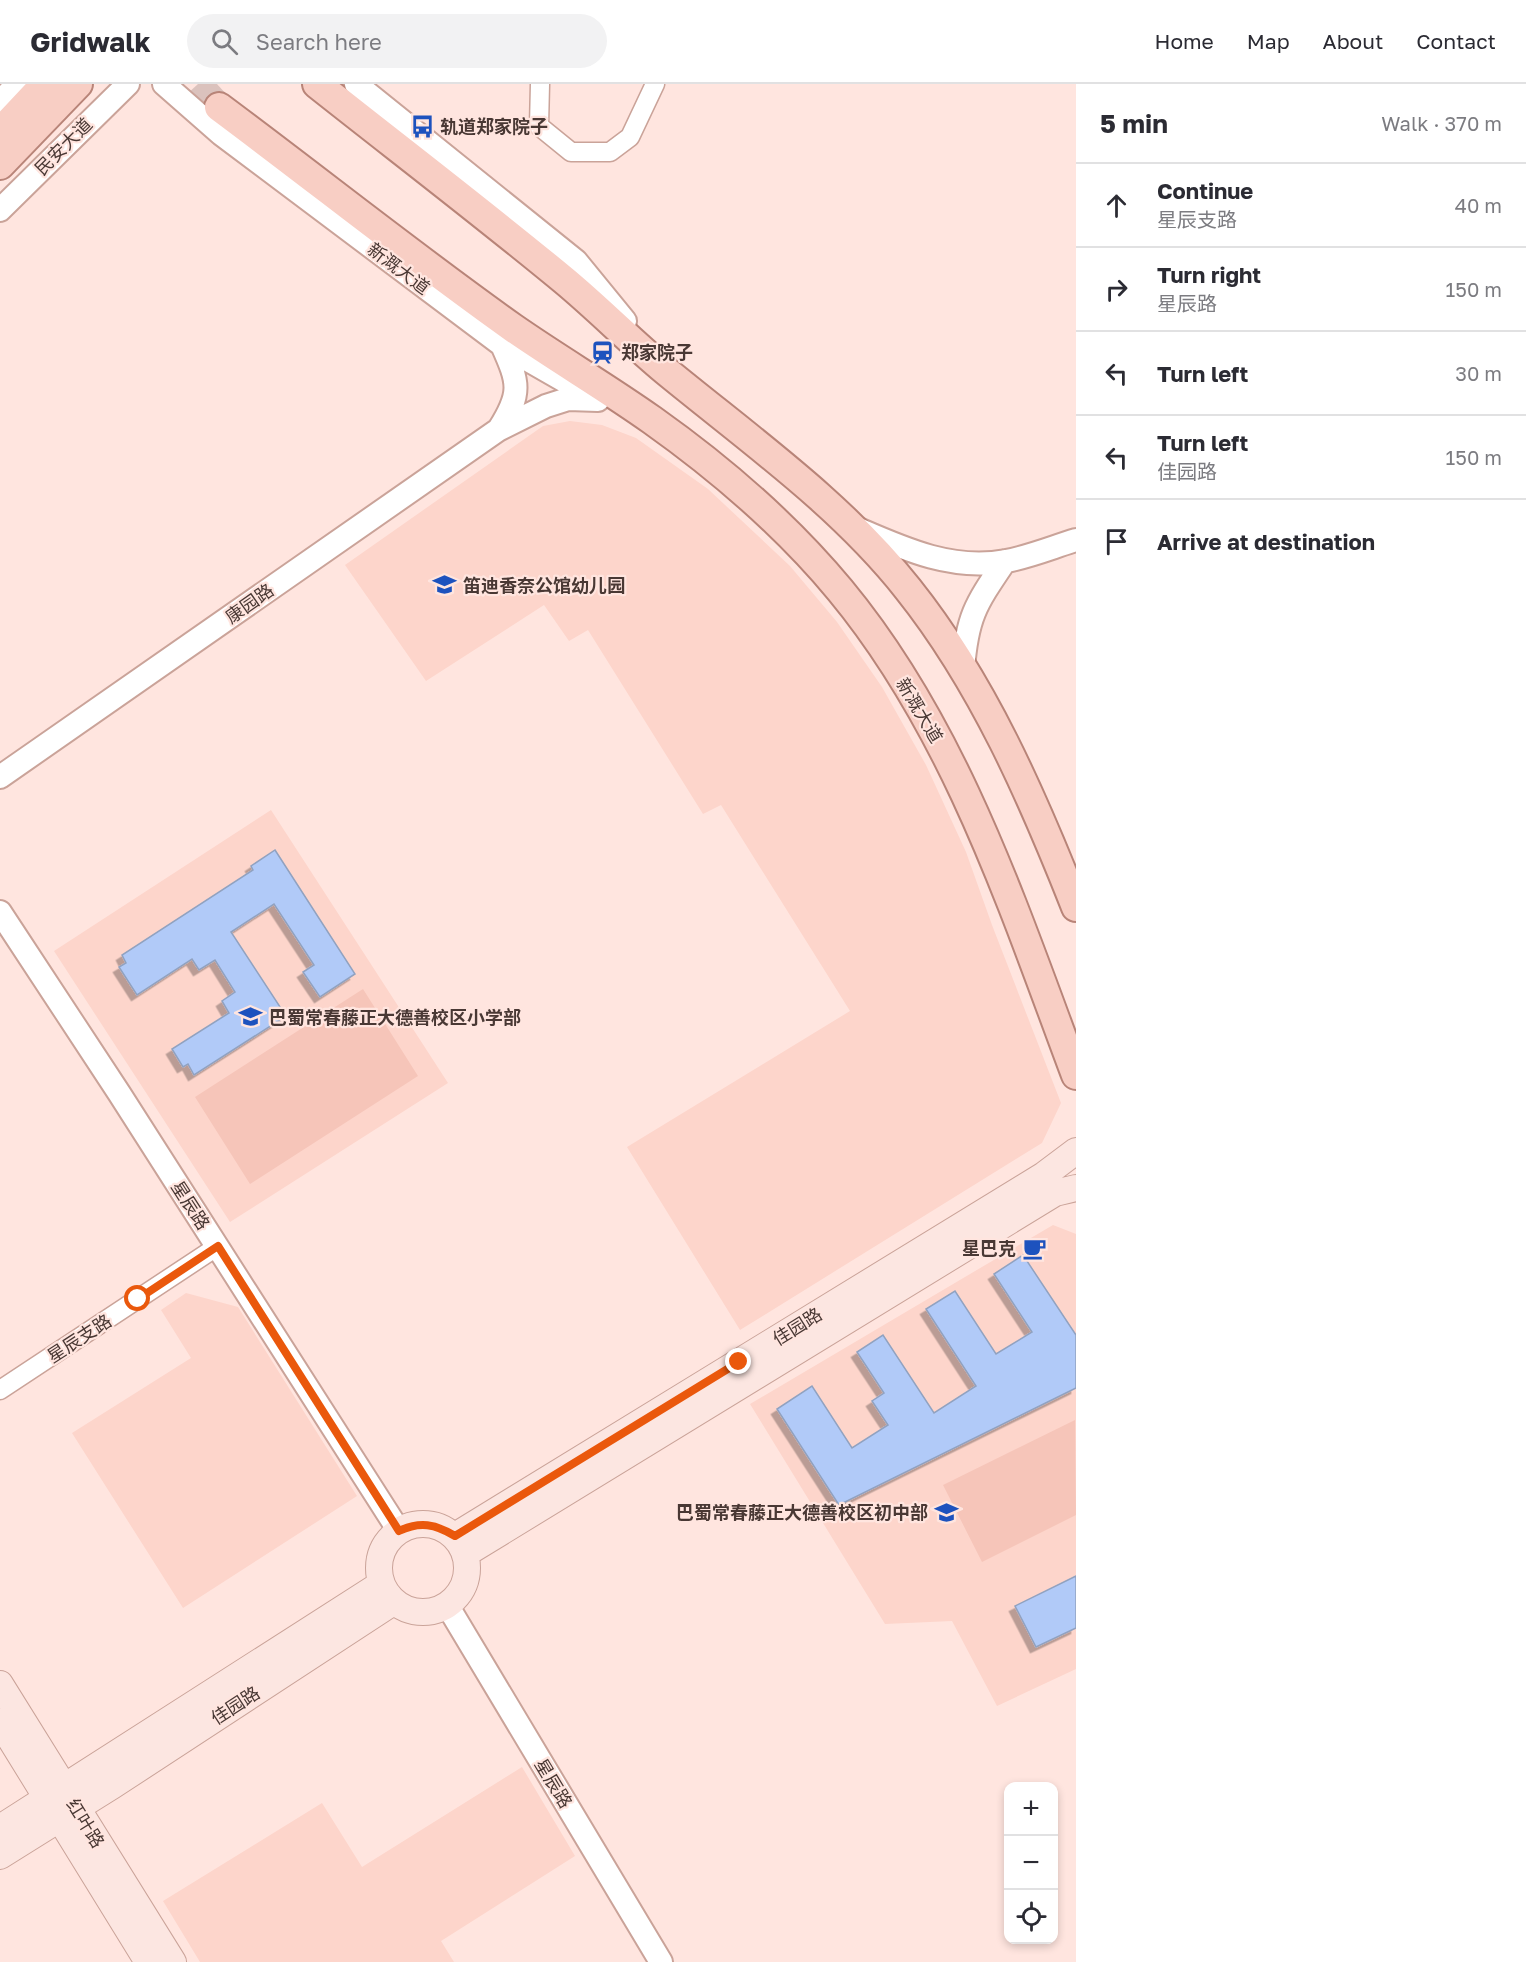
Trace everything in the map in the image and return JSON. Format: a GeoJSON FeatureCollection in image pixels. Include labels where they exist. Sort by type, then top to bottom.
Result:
{"type":"FeatureCollection","features":[{"type":"Feature","properties":{"kind":"main road"},"geometry":{"type":"LineString","coordinates":[[0,132],[45,84]]}},
{"type":"Feature","properties":{"kind":"main road"},"geometry":{"type":"LineString","coordinates":[[0,165],[78,84]]}},
{"type":"Feature","properties":{"kind":"main road"},"geometry":{"type":"LineString","coordinates":[[317,84],[566,281],[663,369],[822,498],[908,589],[943,636],[989,714],[1046,832],[1076,907]]}},
{"type":"Feature","properties":{"kind":"main road","name":"新溉大道"},"geometry":{"type":"LineString","coordinates":[[220,120],[513,328],[653,421],[734,483],[789,533],[842,592],[894,666],[941,744],[995,858],[1076,1075]]}},
{"type":"Feature","properties":{"kind":"main road","name":"佳园路"},"geometry":{"type":"LineString","coordinates":[[460,1545],[1044,1175],[1076,1151]]}},
{"type":"Feature","properties":{"kind":"main road","name":"佳园路"},"geometry":{"type":"LineString","coordinates":[[460,1545],[1055,1193],[1076,1188]]}},
{"type":"Feature","properties":{"kind":"main road"},"geometry":{"type":"LineString","coordinates":[[424,1524],[438,1526],[460,1545],[467,1566],[462,1588],[447,1605],[425,1612],[413,1611],[387,1593],[379,1562],[382,1550],[399,1531],[424,1524]]}},
{"type":"Feature","properties":{"kind":"main road","name":"佳园路"},"geometry":{"type":"LineString","coordinates":[[62,1804],[112,1786],[387,1593]]}},
{"type":"Feature","properties":{"kind":"main road","name":"佳园路"},"geometry":{"type":"LineString","coordinates":[[62,1804],[387,1593]]}},
{"type":"Feature","properties":{"kind":"main road","name":"红叶路"},"geometry":{"type":"LineString","coordinates":[[0,1684],[148,1962]]}},
{"type":"Feature","properties":{"kind":"main road","name":"红叶路"},"geometry":{"type":"LineString","coordinates":[[0,1722],[62,1804],[104,1852],[173,1962]]}},
{"type":"Feature","properties":{"kind":"main road"},"geometry":{"type":"LineString","coordinates":[[104,1852],[100,1819],[112,1786]]}},
{"type":"Feature","properties":{"kind":"main road"},"geometry":{"type":"LineString","coordinates":[[0,1828],[62,1804]]}},
{"type":"Feature","properties":{"kind":"main road"},"geometry":{"type":"LineString","coordinates":[[0,1856],[62,1804]]}},
{"type":"Feature","properties":{"kind":"street"},"geometry":{"type":"LineString","coordinates":[[0,102],[17,84]]}},
{"type":"Feature","properties":{"kind":"street","name":"民安大道"},"geometry":{"type":"LineString","coordinates":[[0,210],[128,84]]}},
{"type":"Feature","properties":{"kind":"street","name":"新溉大道"},"geometry":{"type":"LineString","coordinates":[[164,84],[220,120],[502,345],[598,400],[653,421]]}},
{"type":"Feature","properties":{"kind":"street"},"geometry":{"type":"LineString","coordinates":[[188,84],[192,98],[220,120]]}},
{"type":"Feature","properties":{"kind":"street"},"geometry":{"type":"LineString","coordinates":[[356,84],[576,261],[663,369]]}},
{"type":"Feature","properties":{"kind":"street"},"geometry":{"type":"LineString","coordinates":[[540,84],[539,126],[571,152],[610,152],[630,137],[655,84]]}},
{"type":"Feature","properties":{"kind":"street"},"geometry":{"type":"LineString","coordinates":[[498,430],[514,406],[516,389],[513,369],[502,345]]}},
{"type":"Feature","properties":{"kind":"street"},"geometry":{"type":"LineString","coordinates":[[498,430],[546,406],[568,399],[598,400]]}},
{"type":"Feature","properties":{"kind":"street","name":"康园路"},"geometry":{"type":"LineString","coordinates":[[0,777],[498,430]]}},
{"type":"Feature","properties":{"kind":"street"},"geometry":{"type":"LineString","coordinates":[[848,525],[903,548],[949,563],[1005,561],[1076,540]]}},
{"type":"Feature","properties":{"kind":"street"},"geometry":{"type":"LineString","coordinates":[[963,669],[965,633],[977,603],[1005,561]]}},
{"type":"Feature","properties":{"kind":"street","name":"星辰路"},"geometry":{"type":"LineString","coordinates":[[0,912],[218,1246],[399,1531]]}},
{"type":"Feature","properties":{"kind":"street","name":"星辰支路"},"geometry":{"type":"LineString","coordinates":[[0,1390],[218,1246]]}},
{"type":"Feature","properties":{"kind":"street","name":"星辰路"},"geometry":{"type":"LineString","coordinates":[[447,1605],[662,1962]]}},
{"type":"Feature","properties":{"kind":"shaded area"},"geometry":{"type":"Polygon","coordinates":[[[570,421],[602,425],[636,438],[708,489],[790,566],[837,622],[882,687],[926,765],[966,852],[1061,1103],[1042,1143],[740,1330],[627,1147],[850,1011],[721,805],[703,814],[588,630],[569,641],[544,605],[426,681],[345,565],[543,426],[570,421]]]}},
{"type":"Feature","properties":{"kind":"shaded area","name":"巴蜀常春藤正大德善校区小学部"},"geometry":{"type":"Polygon","coordinates":[[[271,810],[448,1083],[230,1222],[54,951],[271,810]]]}},
{"type":"Feature","properties":{"kind":"shaded area"},"geometry":{"type":"Polygon","coordinates":[[[363,989],[418,1076],[250,1184],[195,1097],[363,989]]]}},
{"type":"Feature","properties":{"kind":"shaded area","name":"巴蜀常春藤正大德善校区初中部"},"geometry":{"type":"Polygon","coordinates":[[[1053,1225],[1076,1234],[1076,1669],[997,1706],[952,1621],[885,1624],[750,1404],[1053,1225]]]}},
{"type":"Feature","properties":{"kind":"shaded area"},"geometry":{"type":"Polygon","coordinates":[[[186,1293],[238,1307],[357,1496],[183,1608],[72,1433],[191,1358],[161,1310],[186,1293]]]}},
{"type":"Feature","properties":{"kind":"shaded area"},"geometry":{"type":"Polygon","coordinates":[[[1075,1420],[1076,1515],[982,1562],[943,1485],[1075,1420]]]}},
{"type":"Feature","properties":{"kind":"shaded area"},"geometry":{"type":"Polygon","coordinates":[[[522,1767],[575,1856],[441,1941],[454,1962],[200,1962],[163,1901],[322,1803],[362,1867],[522,1767]]]}},
{"type":"Feature","properties":{"kind":"building"},"geometry":{"type":"Polygon","coordinates":[[[275,850],[355,974],[320,997],[303,972],[314,965],[274,904],[231,932],[286,1016],[194,1075],[188,1064],[183,1067],[172,1049],[229,1013],[222,1001],[235,992],[215,960],[199,970],[192,959],[137,995],[119,967],[126,963],[122,955],[253,870],[251,866],[275,850]]]}},
{"type":"Feature","properties":{"kind":"building"},"geometry":{"type":"Polygon","coordinates":[[[1023,1255],[1076,1335],[1076,1388],[839,1505],[777,1409],[812,1386],[852,1448],[888,1425],[872,1401],[884,1393],[857,1352],[883,1335],[934,1413],[976,1386],[926,1309],[955,1291],[996,1354],[1032,1332],[994,1274],[1023,1255]]]}},
{"type":"Feature","properties":{"kind":"building"},"geometry":{"type":"Polygon","coordinates":[[[1076,1576],[1076,1628],[1036,1647],[1015,1606],[1076,1576]]]}},
{"type":"Feature","properties":{"kind":"tunnel"},"geometry":{"type":"LineString","coordinates":[[198,84],[219,107]]}},
{"type":"Feature","properties":{"kind":"place","name":"轨道郑家院子"},"geometry":{"type":"Point","coordinates":[422,126]}},
{"type":"Feature","properties":{"kind":"place","name":"郑家院子"},"geometry":{"type":"Point","coordinates":[603,352]}},
{"type":"Feature","properties":{"kind":"place","name":"笛迪香奈公馆幼儿园"},"geometry":{"type":"Point","coordinates":[445,585]}},
{"type":"Feature","properties":{"kind":"place","name":"巴蜀常春藤正大德善校区小学部"},"geometry":{"type":"Point","coordinates":[251,1017]}},
{"type":"Feature","properties":{"kind":"place","name":"星巴克"},"geometry":{"type":"Point","coordinates":[1034,1248]}},
{"type":"Feature","properties":{"kind":"place","name":"巴蜀常春藤正大德善校区初中部"},"geometry":{"type":"Point","coordinates":[946,1512]}},
{"type":"Feature","properties":{"kind":"route"},"geometry":{"type":"LineString","coordinates":[[138,1299],[218,1246],[399,1531],[411,1525],[424,1524],[438,1526],[455,1536],[739,1362]]}}]}
